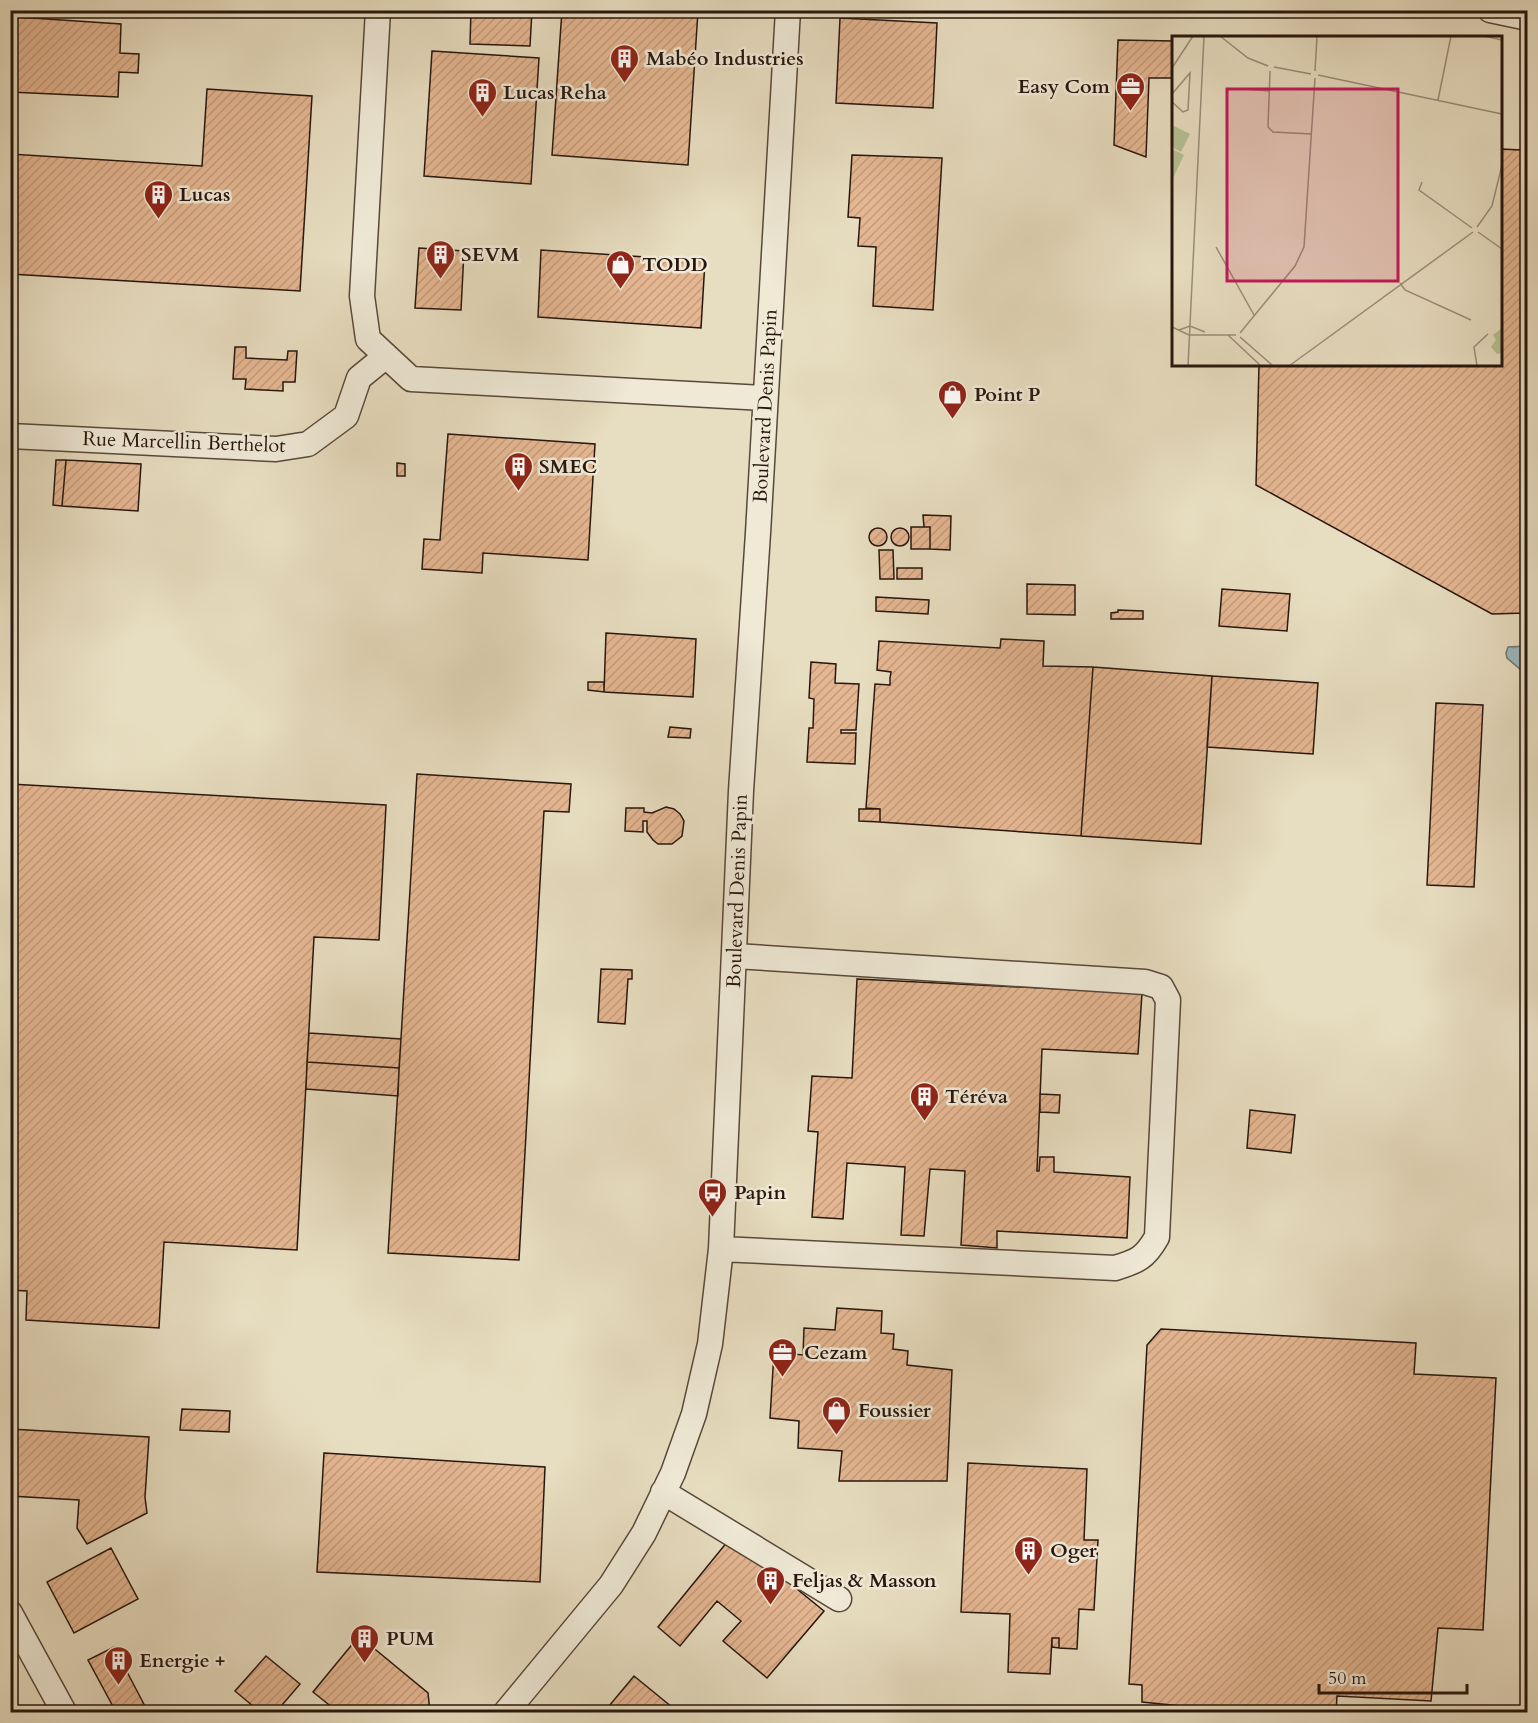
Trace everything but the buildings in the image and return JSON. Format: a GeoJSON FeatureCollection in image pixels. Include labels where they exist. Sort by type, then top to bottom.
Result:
{"type":"FeatureCollection","features":[{"type":"Feature","properties":{"kind":"street","name":"Boulevard Denis Papin"},"geometry":{"type":"LineString","coordinates":[[506,1713],[611,1585],[644,1533],[673,1473],[696,1404],[710,1344],[721,1249],[741,791],[788,10]]}},
{"type":"Feature","properties":{"kind":"street"},"geometry":{"type":"LineString","coordinates":[[1490,10],[1527,18]]}},
{"type":"Feature","properties":{"kind":"street"},"geometry":{"type":"LineString","coordinates":[[371,11],[362,296],[368,339],[411,379],[765,398]]}},
{"type":"Feature","properties":{"kind":"street","name":"Rue Marcellin Berthelot"},"geometry":{"type":"LineString","coordinates":[[10,436],[276,448],[308,444],[345,416],[359,378],[386,356]]}},
{"type":"Feature","properties":{"kind":"street"},"geometry":{"type":"LineString","coordinates":[[721,1249],[1115,1268],[1132,1263],[1148,1253],[1157,1237],[1158,1225],[1168,1000],[1161,987],[1146,982],[735,956]]}},
{"type":"Feature","properties":{"kind":"street"},"geometry":{"type":"LineString","coordinates":[[663,1492],[839,1599]]}},
{"type":"Feature","properties":{"kind":"street"},"geometry":{"type":"LineString","coordinates":[[10,1613],[63,1713]]}},
{"type":"Feature","properties":{"kind":"water"},"geometry":{"type":"Polygon","coordinates":[[[1528,646],[1527,675],[1507,658],[1506,653],[1508,647],[1528,646]]]}},
{"type":"Feature","properties":{"kind":"place","name":"Mabéo Industries"},"geometry":{"type":"Point","coordinates":[625,84]}},
{"type":"Feature","properties":{"kind":"place","name":"Easy Com"},"geometry":{"type":"Point","coordinates":[1131,112]}},
{"type":"Feature","properties":{"kind":"place","name":"Lucas Reha"},"geometry":{"type":"Point","coordinates":[482,118]}},
{"type":"Feature","properties":{"kind":"place","name":"Lucas"},"geometry":{"type":"Point","coordinates":[158,220]}},
{"type":"Feature","properties":{"kind":"place","name":"SEVM"},"geometry":{"type":"Point","coordinates":[440,280]}},
{"type":"Feature","properties":{"kind":"place","name":"TODD"},"geometry":{"type":"Point","coordinates":[621,290]}},
{"type":"Feature","properties":{"kind":"place","name":"Point P"},"geometry":{"type":"Point","coordinates":[953,420]}},
{"type":"Feature","properties":{"kind":"place","name":"SMEC"},"geometry":{"type":"Point","coordinates":[518,492]}},
{"type":"Feature","properties":{"kind":"place","name":"Téréva"},"geometry":{"type":"Point","coordinates":[924,1122]}},
{"type":"Feature","properties":{"kind":"place","name":"Papin"},"geometry":{"type":"Point","coordinates":[713,1218]}},
{"type":"Feature","properties":{"kind":"place","name":"Cezam"},"geometry":{"type":"Point","coordinates":[783,1378]}},
{"type":"Feature","properties":{"kind":"place","name":"Foussier"},"geometry":{"type":"Point","coordinates":[837,1436]}},
{"type":"Feature","properties":{"kind":"place","name":"Oger"},"geometry":{"type":"Point","coordinates":[1029,1576]}},
{"type":"Feature","properties":{"kind":"place","name":"Feljas & Masson"},"geometry":{"type":"Point","coordinates":[771,1606]}},
{"type":"Feature","properties":{"kind":"place","name":"PUM"},"geometry":{"type":"Point","coordinates":[365,1664]}},
{"type":"Feature","properties":{"kind":"place","name":"Energie +"},"geometry":{"type":"Point","coordinates":[118,1686]}}]}
